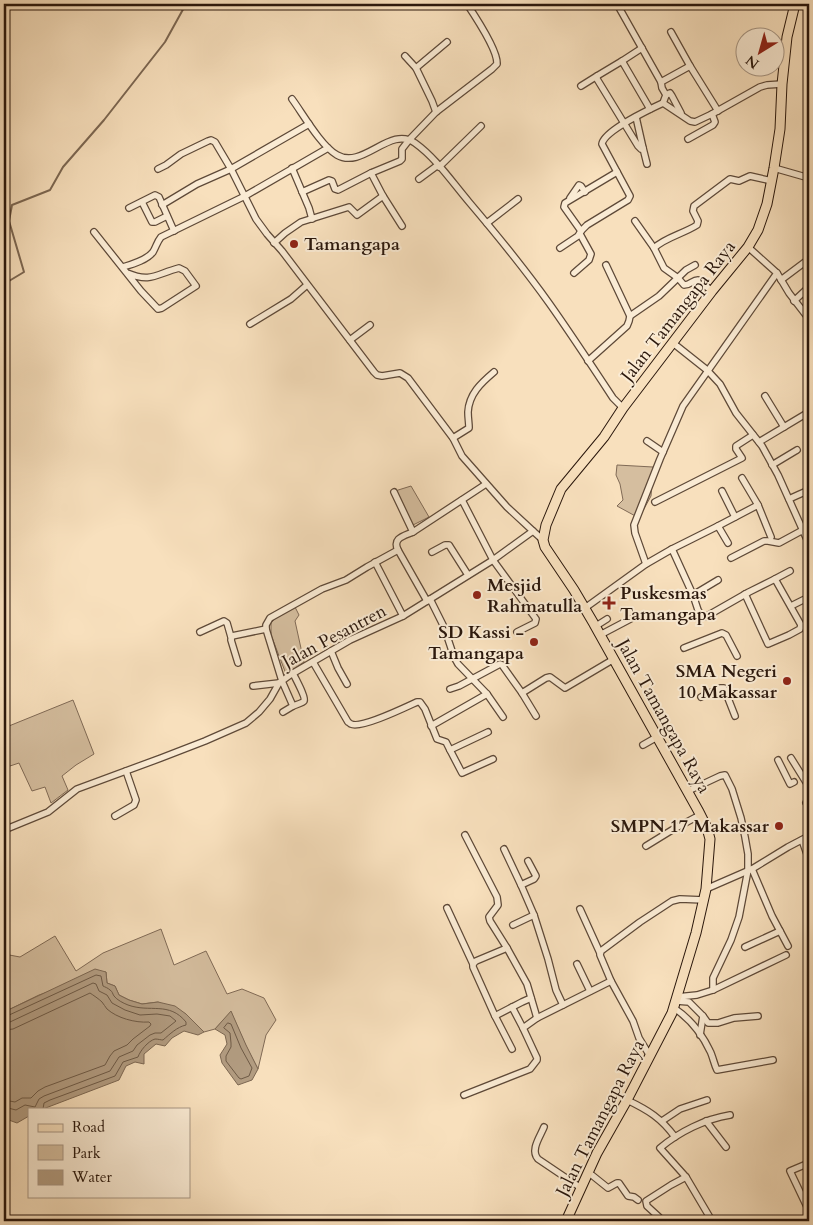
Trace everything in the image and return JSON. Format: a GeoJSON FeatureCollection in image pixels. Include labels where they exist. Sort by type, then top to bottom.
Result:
{"type":"FeatureCollection","features":[{"type":"Feature","properties":{"kind":"main road","name":"Jalan Tamangapa Raya"},"geometry":{"type":"LineString","coordinates":[[566,1221],[597,1153],[628,1100],[676,1002],[704,900],[710,839],[707,828],[688,791],[596,626],[546,547],[544,540],[546,525],[561,489],[604,437],[622,408],[748,247],[758,230],[765,213],[774,168],[780,129],[787,37],[794,4]]}},
{"type":"Feature","properties":{"kind":"street"},"geometry":{"type":"LineString","coordinates":[[302,192],[329,180],[332,181],[338,190],[400,161],[406,139],[436,112],[497,64],[496,56],[467,4]]}},
{"type":"Feature","properties":{"kind":"street"},"geometry":{"type":"LineString","coordinates":[[617,4],[661,82],[666,95]]}},
{"type":"Feature","properties":{"kind":"street"},"geometry":{"type":"LineString","coordinates":[[671,32],[715,113],[713,125],[688,139]]}},
{"type":"Feature","properties":{"kind":"street"},"geometry":{"type":"LineString","coordinates":[[416,68],[447,42]]}},
{"type":"Feature","properties":{"kind":"street"},"geometry":{"type":"LineString","coordinates":[[581,86],[642,48]]}},
{"type":"Feature","properties":{"kind":"street"},"geometry":{"type":"LineString","coordinates":[[406,56],[416,68],[436,112]]}},
{"type":"Feature","properties":{"kind":"street"},"geometry":{"type":"LineString","coordinates":[[622,61],[650,109]]}},
{"type":"Feature","properties":{"kind":"street"},"geometry":{"type":"LineString","coordinates":[[661,82],[690,66]]}},
{"type":"Feature","properties":{"kind":"street"},"geometry":{"type":"LineString","coordinates":[[597,76],[597,79],[638,146],[643,148]]}},
{"type":"Feature","properties":{"kind":"street"},"geometry":{"type":"LineString","coordinates":[[663,103],[690,121],[695,122],[715,113],[760,87],[782,84]]}},
{"type":"Feature","properties":{"kind":"street"},"geometry":{"type":"LineString","coordinates":[[666,95],[670,93],[682,115]]}},
{"type":"Feature","properties":{"kind":"street"},"geometry":{"type":"LineString","coordinates":[[560,248],[580,233],[587,225],[628,200],[630,196],[602,144],[603,141],[609,134],[624,124],[663,103],[666,95]]}},
{"type":"Feature","properties":{"kind":"street"},"geometry":{"type":"LineString","coordinates":[[292,99],[328,148],[342,158],[357,157],[392,141],[406,139],[432,158],[487,223],[550,304],[613,398],[622,408]]}},
{"type":"Feature","properties":{"kind":"street"},"geometry":{"type":"LineString","coordinates":[[636,117],[647,164]]}},
{"type":"Feature","properties":{"kind":"street"},"geometry":{"type":"LineString","coordinates":[[695,122],[698,134]]}},
{"type":"Feature","properties":{"kind":"street"},"geometry":{"type":"LineString","coordinates":[[162,205],[197,184],[232,169],[309,124]]}},
{"type":"Feature","properties":{"kind":"street"},"geometry":{"type":"LineString","coordinates":[[419,179],[439,166],[481,126]]}},
{"type":"Feature","properties":{"kind":"street"},"geometry":{"type":"LineString","coordinates":[[158,169],[166,166],[181,154],[208,141],[215,142],[232,169],[256,219],[377,376],[400,373],[405,375],[454,438],[462,456],[507,506],[544,540]]}},
{"type":"Feature","properties":{"kind":"street"},"geometry":{"type":"LineString","coordinates":[[123,267],[149,256],[161,237],[245,196],[328,148]]}},
{"type":"Feature","properties":{"kind":"street"},"geometry":{"type":"LineString","coordinates":[[292,168],[312,219]]}},
{"type":"Feature","properties":{"kind":"street"},"geometry":{"type":"LineString","coordinates":[[774,168],[809,178]]}},
{"type":"Feature","properties":{"kind":"street"},"geometry":{"type":"LineString","coordinates":[[574,273],[589,260],[591,254],[564,207],[565,203],[617,172]]}},
{"type":"Feature","properties":{"kind":"street"},"geometry":{"type":"LineString","coordinates":[[371,173],[402,226]]}},
{"type":"Feature","properties":{"kind":"street"},"geometry":{"type":"LineString","coordinates":[[654,248],[664,240],[697,225],[698,221],[693,211],[694,206],[730,179],[739,181],[750,176],[772,180]]}},
{"type":"Feature","properties":{"kind":"street"},"geometry":{"type":"LineString","coordinates":[[129,208],[157,195],[174,230]]}},
{"type":"Feature","properties":{"kind":"street"},"geometry":{"type":"LineString","coordinates":[[274,243],[301,222],[349,207],[357,215],[383,196]]}},
{"type":"Feature","properties":{"kind":"street"},"geometry":{"type":"LineString","coordinates":[[487,223],[518,199]]}},
{"type":"Feature","properties":{"kind":"street"},"geometry":{"type":"LineString","coordinates":[[142,202],[152,222],[167,216]]}},
{"type":"Feature","properties":{"kind":"street"},"geometry":{"type":"LineString","coordinates":[[635,221],[654,248],[664,268],[684,285],[692,284],[695,280],[698,280],[712,291]]}},
{"type":"Feature","properties":{"kind":"street"},"geometry":{"type":"LineString","coordinates":[[94,232],[141,291],[158,309],[196,286],[185,271],[179,268],[146,278],[127,273]]}},
{"type":"Feature","properties":{"kind":"street"},"geometry":{"type":"LineString","coordinates":[[748,247],[777,274],[794,301],[809,319]]}},
{"type":"Feature","properties":{"kind":"street"},"geometry":{"type":"LineString","coordinates":[[781,280],[809,259]]}},
{"type":"Feature","properties":{"kind":"street"},"geometry":{"type":"LineString","coordinates":[[588,361],[627,326],[630,316],[606,265]]}},
{"type":"Feature","properties":{"kind":"street"},"geometry":{"type":"LineString","coordinates":[[630,316],[659,296],[686,270],[695,265]]}},
{"type":"Feature","properties":{"kind":"street"},"geometry":{"type":"LineString","coordinates":[[646,564],[634,525],[683,406],[777,274]]}},
{"type":"Feature","properties":{"kind":"street"},"geometry":{"type":"LineString","coordinates":[[250,324],[290,299],[307,284]]}},
{"type":"Feature","properties":{"kind":"street"},"geometry":{"type":"LineString","coordinates":[[794,301],[809,287]]}},
{"type":"Feature","properties":{"kind":"street"},"geometry":{"type":"LineString","coordinates":[[350,340],[370,325]]}},
{"type":"Feature","properties":{"kind":"street"},"geometry":{"type":"LineString","coordinates":[[674,342],[708,370],[720,384],[736,413],[759,442],[778,475],[809,544]]}},
{"type":"Feature","properties":{"kind":"street"},"geometry":{"type":"LineString","coordinates":[[454,438],[469,428],[468,410],[473,393],[494,372]]}},
{"type":"Feature","properties":{"kind":"street"},"geometry":{"type":"LineString","coordinates":[[765,396],[784,427]]}},
{"type":"Feature","properties":{"kind":"street"},"geometry":{"type":"LineString","coordinates":[[759,442],[809,412]]}},
{"type":"Feature","properties":{"kind":"street"},"geometry":{"type":"LineString","coordinates":[[655,502],[742,458],[736,446],[754,435]]}},
{"type":"Feature","properties":{"kind":"street"},"geometry":{"type":"LineString","coordinates":[[647,441],[663,452]]}},
{"type":"Feature","properties":{"kind":"street"},"geometry":{"type":"LineString","coordinates":[[772,465],[796,450]]}},
{"type":"Feature","properties":{"kind":"street"},"geometry":{"type":"LineString","coordinates":[[742,478],[758,505],[771,537]]}},
{"type":"Feature","properties":{"kind":"street"},"geometry":{"type":"LineString","coordinates":[[486,484],[413,532],[401,537],[396,546],[444,627],[454,658],[487,694],[503,717]]}},
{"type":"Feature","properties":{"kind":"street"},"geometry":{"type":"LineString","coordinates":[[789,498],[809,490]]}},
{"type":"Feature","properties":{"kind":"street"},"geometry":{"type":"LineString","coordinates":[[722,491],[735,517]]}},
{"type":"Feature","properties":{"kind":"street"},"geometry":{"type":"LineString","coordinates":[[394,492],[413,532]]}},
{"type":"Feature","properties":{"kind":"street"},"geometry":{"type":"LineString","coordinates":[[462,500],[493,560],[536,619],[535,623],[517,632]]}},
{"type":"Feature","properties":{"kind":"street"},"geometry":{"type":"LineString","coordinates":[[585,608],[646,564],[758,505]]}},
{"type":"Feature","properties":{"kind":"street"},"geometry":{"type":"LineString","coordinates":[[718,526],[728,543]]}},
{"type":"Feature","properties":{"kind":"street"},"geometry":{"type":"LineString","coordinates":[[731,558],[764,541],[778,543],[803,530]]}},
{"type":"Feature","properties":{"kind":"street","name":"Jalan Pesantren"},"geometry":{"type":"LineString","coordinates":[[4,830],[48,812],[77,789],[205,741],[246,723],[270,699],[280,682],[293,673],[350,640],[403,616],[493,560],[533,531]]}},
{"type":"Feature","properties":{"kind":"street"},"geometry":{"type":"LineString","coordinates":[[432,552],[445,545],[449,545],[468,575]]}},
{"type":"Feature","properties":{"kind":"street"},"geometry":{"type":"LineString","coordinates":[[672,549],[702,617],[790,570]]}},
{"type":"Feature","properties":{"kind":"street"},"geometry":{"type":"LineString","coordinates":[[293,706],[280,682],[266,628],[270,618],[322,589],[346,580],[398,550]]}},
{"type":"Feature","properties":{"kind":"street"},"geometry":{"type":"LineString","coordinates":[[375,562],[403,616]]}},
{"type":"Feature","properties":{"kind":"street"},"geometry":{"type":"LineString","coordinates":[[745,594],[768,644],[798,631],[801,627],[800,622],[776,579]]}},
{"type":"Feature","properties":{"kind":"street"},"geometry":{"type":"LineString","coordinates":[[693,595],[718,580]]}},
{"type":"Feature","properties":{"kind":"street"},"geometry":{"type":"LineString","coordinates":[[791,606],[809,597]]}},
{"type":"Feature","properties":{"kind":"street"},"geometry":{"type":"LineString","coordinates":[[600,635],[636,616]]}},
{"type":"Feature","properties":{"kind":"street"},"geometry":{"type":"LineString","coordinates":[[596,626],[607,618]]}},
{"type":"Feature","properties":{"kind":"street"},"geometry":{"type":"LineString","coordinates":[[200,632],[224,621],[227,623],[238,663]]}},
{"type":"Feature","properties":{"kind":"street"},"geometry":{"type":"LineString","coordinates":[[231,637],[266,628]]}},
{"type":"Feature","properties":{"kind":"street"},"geometry":{"type":"LineString","coordinates":[[684,648],[724,633],[737,656]]}},
{"type":"Feature","properties":{"kind":"street"},"geometry":{"type":"LineString","coordinates":[[331,651],[346,684]]}},
{"type":"Feature","properties":{"kind":"street"},"geometry":{"type":"LineString","coordinates":[[522,693],[550,677],[565,688],[614,659]]}},
{"type":"Feature","properties":{"kind":"street"},"geometry":{"type":"LineString","coordinates":[[312,662],[351,724],[382,718],[420,702],[426,709],[437,739],[446,742],[462,774],[493,759]]}},
{"type":"Feature","properties":{"kind":"street"},"geometry":{"type":"LineString","coordinates":[[450,689],[500,664],[522,693],[536,716]]}},
{"type":"Feature","properties":{"kind":"street"},"geometry":{"type":"LineString","coordinates":[[283,712],[303,702],[304,699],[304,695],[293,673]]}},
{"type":"Feature","properties":{"kind":"street"},"geometry":{"type":"LineString","coordinates":[[253,686],[280,682]]}},
{"type":"Feature","properties":{"kind":"street"},"geometry":{"type":"LineString","coordinates":[[700,697],[724,688],[735,716]]}},
{"type":"Feature","properties":{"kind":"street"},"geometry":{"type":"LineString","coordinates":[[431,726],[487,694]]}},
{"type":"Feature","properties":{"kind":"street"},"geometry":{"type":"LineString","coordinates":[[450,750],[488,732]]}},
{"type":"Feature","properties":{"kind":"street"},"geometry":{"type":"LineString","coordinates":[[643,745],[658,737]]}},
{"type":"Feature","properties":{"kind":"street"},"geometry":{"type":"LineString","coordinates":[[791,758],[809,787]]}},
{"type":"Feature","properties":{"kind":"street"},"geometry":{"type":"LineString","coordinates":[[778,760],[790,784],[794,782]]}},
{"type":"Feature","properties":{"kind":"street"},"geometry":{"type":"LineString","coordinates":[[115,816],[134,805],[136,800],[126,771]]}},
{"type":"Feature","properties":{"kind":"street"},"geometry":{"type":"LineString","coordinates":[[688,791],[724,775],[732,789],[741,818],[750,869],[788,946]]}},
{"type":"Feature","properties":{"kind":"street"},"geometry":{"type":"LineString","coordinates":[[646,846],[700,815]]}},
{"type":"Feature","properties":{"kind":"street"},"geometry":{"type":"LineString","coordinates":[[465,835],[498,898],[498,905],[489,917],[490,921],[527,984],[537,1018]]}},
{"type":"Feature","properties":{"kind":"street"},"geometry":{"type":"LineString","coordinates":[[706,889],[750,869],[809,836]]}},
{"type":"Feature","properties":{"kind":"street"},"geometry":{"type":"LineString","coordinates":[[802,840],[809,860]]}},
{"type":"Feature","properties":{"kind":"street"},"geometry":{"type":"LineString","coordinates":[[504,849],[534,915],[554,984],[563,1005]]}},
{"type":"Feature","properties":{"kind":"street"},"geometry":{"type":"LineString","coordinates":[[521,884],[534,879],[536,876],[528,861]]}},
{"type":"Feature","properties":{"kind":"street"},"geometry":{"type":"LineString","coordinates":[[712,990],[713,978],[740,917],[750,869]]}},
{"type":"Feature","properties":{"kind":"street"},"geometry":{"type":"LineString","coordinates":[[600,953],[609,944],[672,901],[680,899],[704,900]]}},
{"type":"Feature","properties":{"kind":"street"},"geometry":{"type":"LineString","coordinates":[[447,908],[495,1016],[512,1049]]}},
{"type":"Feature","properties":{"kind":"street"},"geometry":{"type":"LineString","coordinates":[[580,909],[611,980],[633,1021],[639,1038],[650,1056]]}},
{"type":"Feature","properties":{"kind":"street"},"geometry":{"type":"LineString","coordinates":[[513,925],[534,915]]}},
{"type":"Feature","properties":{"kind":"street"},"geometry":{"type":"LineString","coordinates":[[745,947],[780,931]]}},
{"type":"Feature","properties":{"kind":"street"},"geometry":{"type":"LineString","coordinates":[[473,964],[507,948]]}},
{"type":"Feature","properties":{"kind":"street"},"geometry":{"type":"LineString","coordinates":[[676,1002],[712,990],[786,955]]}},
{"type":"Feature","properties":{"kind":"street"},"geometry":{"type":"LineString","coordinates":[[577,964],[590,991]]}},
{"type":"Feature","properties":{"kind":"street"},"geometry":{"type":"LineString","coordinates":[[523,1028],[537,1018],[611,980]]}},
{"type":"Feature","properties":{"kind":"street"},"geometry":{"type":"LineString","coordinates":[[495,1016],[532,998]]}},
{"type":"Feature","properties":{"kind":"street"},"geometry":{"type":"LineString","coordinates":[[676,1002],[689,1002],[708,1023],[758,1016]]}},
{"type":"Feature","properties":{"kind":"street"},"geometry":{"type":"LineString","coordinates":[[676,1002],[700,1034],[717,1070],[773,1060]]}},
{"type":"Feature","properties":{"kind":"street"},"geometry":{"type":"LineString","coordinates":[[464,1095],[530,1069],[537,1060],[512,1007]]}},
{"type":"Feature","properties":{"kind":"street"},"geometry":{"type":"LineString","coordinates":[[700,1034],[703,1016]]}},
{"type":"Feature","properties":{"kind":"street"},"geometry":{"type":"LineString","coordinates":[[628,1100],[662,1121],[675,1137]]}},
{"type":"Feature","properties":{"kind":"street"},"geometry":{"type":"LineString","coordinates":[[662,1121],[680,1109],[707,1100]]}},
{"type":"Feature","properties":{"kind":"street"},"geometry":{"type":"LineString","coordinates":[[712,1221],[686,1177],[660,1148],[675,1137],[706,1121],[730,1115]]}},
{"type":"Feature","properties":{"kind":"street"},"geometry":{"type":"LineString","coordinates":[[706,1121],[726,1147]]}},
{"type":"Feature","properties":{"kind":"street"},"geometry":{"type":"LineString","coordinates":[[544,1127],[534,1150],[534,1156],[581,1188]]}},
{"type":"Feature","properties":{"kind":"street"},"geometry":{"type":"LineString","coordinates":[[809,1163],[790,1171],[809,1211]]}},
{"type":"Feature","properties":{"kind":"street"},"geometry":{"type":"LineString","coordinates":[[588,1172],[608,1188],[619,1183],[628,1196],[638,1200]]}},
{"type":"Feature","properties":{"kind":"street"},"geometry":{"type":"LineString","coordinates":[[659,1217],[647,1206],[646,1201],[686,1177]]}},
{"type":"Feature","properties":{"kind":"green space"},"geometry":{"type":"Polygon","coordinates":[[[617,465],[653,467],[651,496],[639,518],[617,506],[623,500],[616,475],[617,465]]]}},
{"type":"Feature","properties":{"kind":"green space"},"geometry":{"type":"Polygon","coordinates":[[[411,486],[429,517],[411,526],[395,491],[411,486]]]}},
{"type":"Feature","properties":{"kind":"green space"},"geometry":{"type":"Polygon","coordinates":[[[295,607],[299,615],[295,621],[304,662],[286,674],[271,635],[271,623],[277,617],[295,607]]]}},
{"type":"Feature","properties":{"kind":"green space"},"geometry":{"type":"Polygon","coordinates":[[[73,700],[94,754],[62,776],[68,790],[51,803],[45,787],[32,791],[19,763],[4,768],[4,728],[73,700]]]}},
{"type":"Feature","properties":{"kind":"green space"},"geometry":{"type":"Polygon","coordinates":[[[161,929],[174,965],[206,951],[227,994],[242,989],[264,998],[276,1020],[266,1035],[258,1069],[231,1012],[215,1029],[204,1032],[186,1014],[158,1002],[142,1004],[119,995],[115,986],[107,983],[106,972],[39,995],[4,1012],[4,954],[20,957],[55,936],[76,971],[103,953],[161,929]]]}},
{"type":"Feature","properties":{"kind":"water"},"geometry":{"type":"Polygon","coordinates":[[[95,969],[106,972],[107,983],[115,986],[119,995],[142,1004],[158,1002],[175,1006],[204,1032],[198,1035],[184,1031],[172,1038],[165,1046],[156,1044],[144,1054],[144,1064],[135,1062],[126,1066],[119,1080],[46,1108],[28,1108],[28,1117],[17,1123],[4,1117],[4,1012],[95,969]]]}},
{"type":"Feature","properties":{"kind":"water"},"geometry":{"type":"Polygon","coordinates":[[[231,1011],[258,1069],[252,1080],[238,1085],[222,1063],[220,1055],[227,1044],[225,1035],[215,1029],[231,1011]]]}},
{"type":"Feature","properties":{"kind":"waterway"},"geometry":{"type":"LineString","coordinates":[[4,284],[24,272],[9,221],[12,205],[50,190],[63,167],[104,120],[165,42],[186,4]]}},
{"type":"Feature","properties":{"kind":"place","name":"Tamangapa"},"geometry":{"type":"Point","coordinates":[294,244]}},
{"type":"Feature","properties":{"kind":"place","name":"Mesjid Rahmatulla"},"geometry":{"type":"Point","coordinates":[477,595]}},
{"type":"Feature","properties":{"kind":"place","name":"Puskesmas Tamangapa"},"geometry":{"type":"Point","coordinates":[609,603]}},
{"type":"Feature","properties":{"kind":"place","name":"SD Kassi - Tamangapa"},"geometry":{"type":"Point","coordinates":[534,642]}},
{"type":"Feature","properties":{"kind":"place","name":"SMA Negeri 10 Makassar"},"geometry":{"type":"Point","coordinates":[787,681]}},
{"type":"Feature","properties":{"kind":"place","name":"SMPN 17 Makassar"},"geometry":{"type":"Point","coordinates":[779,826]}}]}
